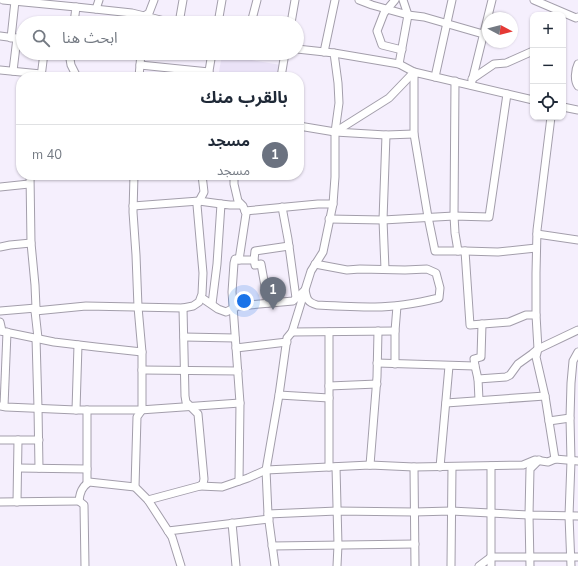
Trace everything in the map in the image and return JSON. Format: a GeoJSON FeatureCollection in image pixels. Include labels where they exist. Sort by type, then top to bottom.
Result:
{"type":"FeatureCollection","features":[{"type":"Feature","properties":{"kind":"street"},"geometry":{"type":"LineString","coordinates":[[3,0],[59,3],[76,7],[132,13],[137,16]]}},
{"type":"Feature","properties":{"kind":"street"},"geometry":{"type":"LineString","coordinates":[[96,9],[99,0]]}},
{"type":"Feature","properties":{"kind":"street"},"geometry":{"type":"LineString","coordinates":[[147,16],[154,0]]}},
{"type":"Feature","properties":{"kind":"street"},"geometry":{"type":"LineString","coordinates":[[180,16],[183,0]]}},
{"type":"Feature","properties":{"kind":"street"},"geometry":{"type":"LineString","coordinates":[[219,16],[222,0]]}},
{"type":"Feature","properties":{"kind":"street"},"geometry":{"type":"LineString","coordinates":[[253,16],[257,0]]}},
{"type":"Feature","properties":{"kind":"street"},"geometry":{"type":"LineString","coordinates":[[292,16],[295,0]]}},
{"type":"Feature","properties":{"kind":"street"},"geometry":{"type":"LineString","coordinates":[[324,52],[335,0]]}},
{"type":"Feature","properties":{"kind":"street"},"geometry":{"type":"LineString","coordinates":[[359,0],[408,15],[424,17],[482,34]]}},
{"type":"Feature","properties":{"kind":"street"},"geometry":{"type":"LineString","coordinates":[[395,0],[384,13],[377,31],[382,45],[402,50]]}},
{"type":"Feature","properties":{"kind":"street"},"geometry":{"type":"LineString","coordinates":[[399,64],[408,15],[403,0]]}},
{"type":"Feature","properties":{"kind":"street"},"geometry":{"type":"LineString","coordinates":[[435,77],[452,0]]}},
{"type":"Feature","properties":{"kind":"street"},"geometry":{"type":"LineString","coordinates":[[489,12],[492,0]]}},
{"type":"Feature","properties":{"kind":"street"},"geometry":{"type":"LineString","coordinates":[[534,0],[558,12]]}},
{"type":"Feature","properties":{"kind":"street"},"geometry":{"type":"LineString","coordinates":[[19,16],[20,1]]}},
{"type":"Feature","properties":{"kind":"street"},"geometry":{"type":"LineString","coordinates":[[75,16],[76,7]]}},
{"type":"Feature","properties":{"kind":"street"},"geometry":{"type":"LineString","coordinates":[[566,15],[576,18],[578,17]]}},
{"type":"Feature","properties":{"kind":"street"},"geometry":{"type":"LineString","coordinates":[[0,36],[16,38]]}},
{"type":"Feature","properties":{"kind":"street"},"geometry":{"type":"LineString","coordinates":[[472,82],[482,38]]}},
{"type":"Feature","properties":{"kind":"street"},"geometry":{"type":"LineString","coordinates":[[13,71],[16,46]]}},
{"type":"Feature","properties":{"kind":"street"},"geometry":{"type":"LineString","coordinates":[[304,50],[334,53],[399,64],[414,72],[455,81],[472,82],[507,94],[530,99]]}},
{"type":"Feature","properties":{"kind":"street"},"geometry":{"type":"LineString","coordinates":[[472,82],[494,64],[506,63],[530,52]]}},
{"type":"Feature","properties":{"kind":"street"},"geometry":{"type":"LineString","coordinates":[[275,566],[269,516],[266,470],[287,338],[292,332],[311,271],[323,252],[333,204],[335,177],[335,132],[339,103],[334,53]]}},
{"type":"Feature","properties":{"kind":"street"},"geometry":{"type":"LineString","coordinates":[[42,72],[43,60]]}},
{"type":"Feature","properties":{"kind":"street"},"geometry":{"type":"LineString","coordinates":[[70,60],[74,72]]}},
{"type":"Feature","properties":{"kind":"street"},"geometry":{"type":"LineString","coordinates":[[139,72],[140,60]]}},
{"type":"Feature","properties":{"kind":"street"},"geometry":{"type":"LineString","coordinates":[[209,72],[211,60]]}},
{"type":"Feature","properties":{"kind":"street"},"geometry":{"type":"LineString","coordinates":[[282,72],[283,60]]}},
{"type":"Feature","properties":{"kind":"street"},"geometry":{"type":"LineString","coordinates":[[578,64],[576,68],[576,84],[578,86]]}},
{"type":"Feature","properties":{"kind":"street"},"geometry":{"type":"LineString","coordinates":[[140,65],[188,72]]}},
{"type":"Feature","properties":{"kind":"street"},"geometry":{"type":"LineString","coordinates":[[0,70],[19,72]]}},
{"type":"Feature","properties":{"kind":"street"},"geometry":{"type":"LineString","coordinates":[[335,132],[389,98],[414,72]]}},
{"type":"Feature","properties":{"kind":"street"},"geometry":{"type":"LineString","coordinates":[[414,72],[414,134],[428,217],[436,252],[498,252],[536,248]]}},
{"type":"Feature","properties":{"kind":"street"},"geometry":{"type":"LineString","coordinates":[[455,81],[455,233],[462,251],[470,325],[509,322],[526,315],[536,316]]}},
{"type":"Feature","properties":{"kind":"street"},"geometry":{"type":"LineString","coordinates":[[329,220],[383,220],[454,216],[489,217],[507,94]]}},
{"type":"Feature","properties":{"kind":"street"},"geometry":{"type":"LineString","coordinates":[[566,108],[578,110]]}},
{"type":"Feature","properties":{"kind":"street"},"geometry":{"type":"LineString","coordinates":[[551,120],[536,248],[536,316],[538,349],[536,357],[545,396],[555,459]]}},
{"type":"Feature","properties":{"kind":"street"},"geometry":{"type":"LineString","coordinates":[[304,127],[335,132],[414,134]]}},
{"type":"Feature","properties":{"kind":"street"},"geometry":{"type":"LineString","coordinates":[[385,269],[383,220],[386,134]]}},
{"type":"Feature","properties":{"kind":"street"},"geometry":{"type":"LineString","coordinates":[[30,180],[31,243],[36,309],[40,468]]}},
{"type":"Feature","properties":{"kind":"street"},"geometry":{"type":"LineString","coordinates":[[134,180],[133,206],[138,307],[142,352],[142,410],[137,417],[134,487]]}},
{"type":"Feature","properties":{"kind":"street"},"geometry":{"type":"LineString","coordinates":[[0,311],[86,306],[183,308],[193,306],[202,298],[203,273],[197,205],[204,192],[203,180]]}},
{"type":"Feature","properties":{"kind":"street"},"geometry":{"type":"LineString","coordinates":[[234,180],[238,201],[246,214],[239,260]]}},
{"type":"Feature","properties":{"kind":"street"},"geometry":{"type":"LineString","coordinates":[[0,187],[30,184]]}},
{"type":"Feature","properties":{"kind":"street"},"geometry":{"type":"LineString","coordinates":[[133,206],[199,201],[243,208],[333,204]]}},
{"type":"Feature","properties":{"kind":"street"},"geometry":{"type":"LineString","coordinates":[[212,304],[218,264],[221,204]]}},
{"type":"Feature","properties":{"kind":"street"},"geometry":{"type":"LineString","coordinates":[[282,207],[296,298]]}},
{"type":"Feature","properties":{"kind":"street"},"geometry":{"type":"LineString","coordinates":[[537,234],[578,240]]}},
{"type":"Feature","properties":{"kind":"street"},"geometry":{"type":"LineString","coordinates":[[0,247],[31,243]]}},
{"type":"Feature","properties":{"kind":"street"},"geometry":{"type":"LineString","coordinates":[[268,303],[261,264],[255,265],[255,251],[289,246]]}},
{"type":"Feature","properties":{"kind":"street"},"geometry":{"type":"LineString","coordinates":[[239,481],[240,403],[232,292],[235,259],[254,260]]}},
{"type":"Feature","properties":{"kind":"street"},"geometry":{"type":"LineString","coordinates":[[305,290],[307,299],[310,303],[317,305],[376,308],[397,306],[439,298],[440,288],[436,273],[427,269],[347,270],[315,264]]}},
{"type":"Feature","properties":{"kind":"street"},"geometry":{"type":"LineString","coordinates":[[202,298],[218,309],[226,312],[238,306],[293,301],[305,290]]}},
{"type":"Feature","properties":{"kind":"street"},"geometry":{"type":"LineString","coordinates":[[395,364],[397,306]]}},
{"type":"Feature","properties":{"kind":"street"},"geometry":{"type":"LineString","coordinates":[[183,308],[185,396],[186,402],[198,414],[204,479],[200,486]]}},
{"type":"Feature","properties":{"kind":"street"},"geometry":{"type":"LineString","coordinates":[[0,322],[3,331],[2,406],[76,410],[142,410],[240,403]]}},
{"type":"Feature","properties":{"kind":"street"},"geometry":{"type":"LineString","coordinates":[[479,400],[478,379],[474,359],[481,357],[482,324]]}},
{"type":"Feature","properties":{"kind":"street"},"geometry":{"type":"LineString","coordinates":[[478,379],[506,377],[510,375],[518,364],[538,349],[578,330]]}},
{"type":"Feature","properties":{"kind":"street"},"geometry":{"type":"LineString","coordinates":[[3,331],[78,345],[142,352]]}},
{"type":"Feature","properties":{"kind":"street"},"geometry":{"type":"LineString","coordinates":[[370,465],[377,384],[378,331]]}},
{"type":"Feature","properties":{"kind":"street"},"geometry":{"type":"LineString","coordinates":[[292,332],[395,331]]}},
{"type":"Feature","properties":{"kind":"street"},"geometry":{"type":"LineString","coordinates":[[329,332],[329,467]]}},
{"type":"Feature","properties":{"kind":"street"},"geometry":{"type":"LineString","coordinates":[[184,337],[235,338]]}},
{"type":"Feature","properties":{"kind":"street"},"geometry":{"type":"LineString","coordinates":[[236,348],[287,342]]}},
{"type":"Feature","properties":{"kind":"street"},"geometry":{"type":"LineString","coordinates":[[76,410],[78,345]]}},
{"type":"Feature","properties":{"kind":"street"},"geometry":{"type":"LineString","coordinates":[[571,566],[574,557],[569,516],[574,461],[570,418],[575,367],[573,361],[578,352]]}},
{"type":"Feature","properties":{"kind":"street"},"geometry":{"type":"LineString","coordinates":[[377,363],[475,366]]}},
{"type":"Feature","properties":{"kind":"street"},"geometry":{"type":"LineString","coordinates":[[440,467],[449,366]]}},
{"type":"Feature","properties":{"kind":"street"},"geometry":{"type":"LineString","coordinates":[[142,370],[238,372]]}},
{"type":"Feature","properties":{"kind":"street"},"geometry":{"type":"LineString","coordinates":[[329,386],[377,384]]}},
{"type":"Feature","properties":{"kind":"street"},"geometry":{"type":"LineString","coordinates":[[279,395],[329,398]]}},
{"type":"Feature","properties":{"kind":"street"},"geometry":{"type":"LineString","coordinates":[[446,403],[545,396]]}},
{"type":"Feature","properties":{"kind":"street"},"geometry":{"type":"LineString","coordinates":[[87,410],[87,483]]}},
{"type":"Feature","properties":{"kind":"street"},"geometry":{"type":"LineString","coordinates":[[549,421],[570,418]]}},
{"type":"Feature","properties":{"kind":"street"},"geometry":{"type":"LineString","coordinates":[[0,440],[39,440]]}},
{"type":"Feature","properties":{"kind":"street"},"geometry":{"type":"LineString","coordinates":[[17,502],[18,440]]}},
{"type":"Feature","properties":{"kind":"street"},"geometry":{"type":"LineString","coordinates":[[148,500],[200,486],[222,487],[266,470],[370,465],[414,468],[491,466],[523,465],[535,460],[548,462],[555,459],[574,461]]}},
{"type":"Feature","properties":{"kind":"street"},"geometry":{"type":"LineString","coordinates":[[530,566],[530,469],[539,460]]}},
{"type":"Feature","properties":{"kind":"street"},"geometry":{"type":"LineString","coordinates":[[452,466],[452,566]]}},
{"type":"Feature","properties":{"kind":"street"},"geometry":{"type":"LineString","coordinates":[[491,466],[492,566]]}},
{"type":"Feature","properties":{"kind":"street"},"geometry":{"type":"LineString","coordinates":[[336,467],[338,545],[337,566]]}},
{"type":"Feature","properties":{"kind":"street"},"geometry":{"type":"LineString","coordinates":[[18,468],[87,469]]}},
{"type":"Feature","properties":{"kind":"street"},"geometry":{"type":"LineString","coordinates":[[414,468],[415,566]]}},
{"type":"Feature","properties":{"kind":"street"},"geometry":{"type":"LineString","coordinates":[[79,501],[80,492],[83,486],[89,482],[134,487],[148,500],[172,537],[181,566]]}},
{"type":"Feature","properties":{"kind":"street"},"geometry":{"type":"LineString","coordinates":[[0,502],[79,501],[84,505],[85,566]]}},
{"type":"Feature","properties":{"kind":"street"},"geometry":{"type":"LineString","coordinates":[[168,531],[232,523],[269,516],[337,511],[451,511],[578,516]]}},
{"type":"Feature","properties":{"kind":"street"},"geometry":{"type":"LineString","coordinates":[[232,523],[236,566]]}},
{"type":"Feature","properties":{"kind":"street"},"geometry":{"type":"LineString","coordinates":[[272,546],[415,544]]}},
{"type":"Feature","properties":{"kind":"street"},"geometry":{"type":"LineString","coordinates":[[479,566],[492,556],[574,557]]}},
{"type":"Feature","properties":{"kind":"shaded area"},"geometry":{"type":"Polygon","coordinates":[[[221,60],[252,60],[281,65],[280,72],[219,72],[221,60]]]}},
{"type":"Feature","properties":{"kind":"place","name":"مسجد"},"geometry":{"type":"Point","coordinates":[273,310]}}]}
